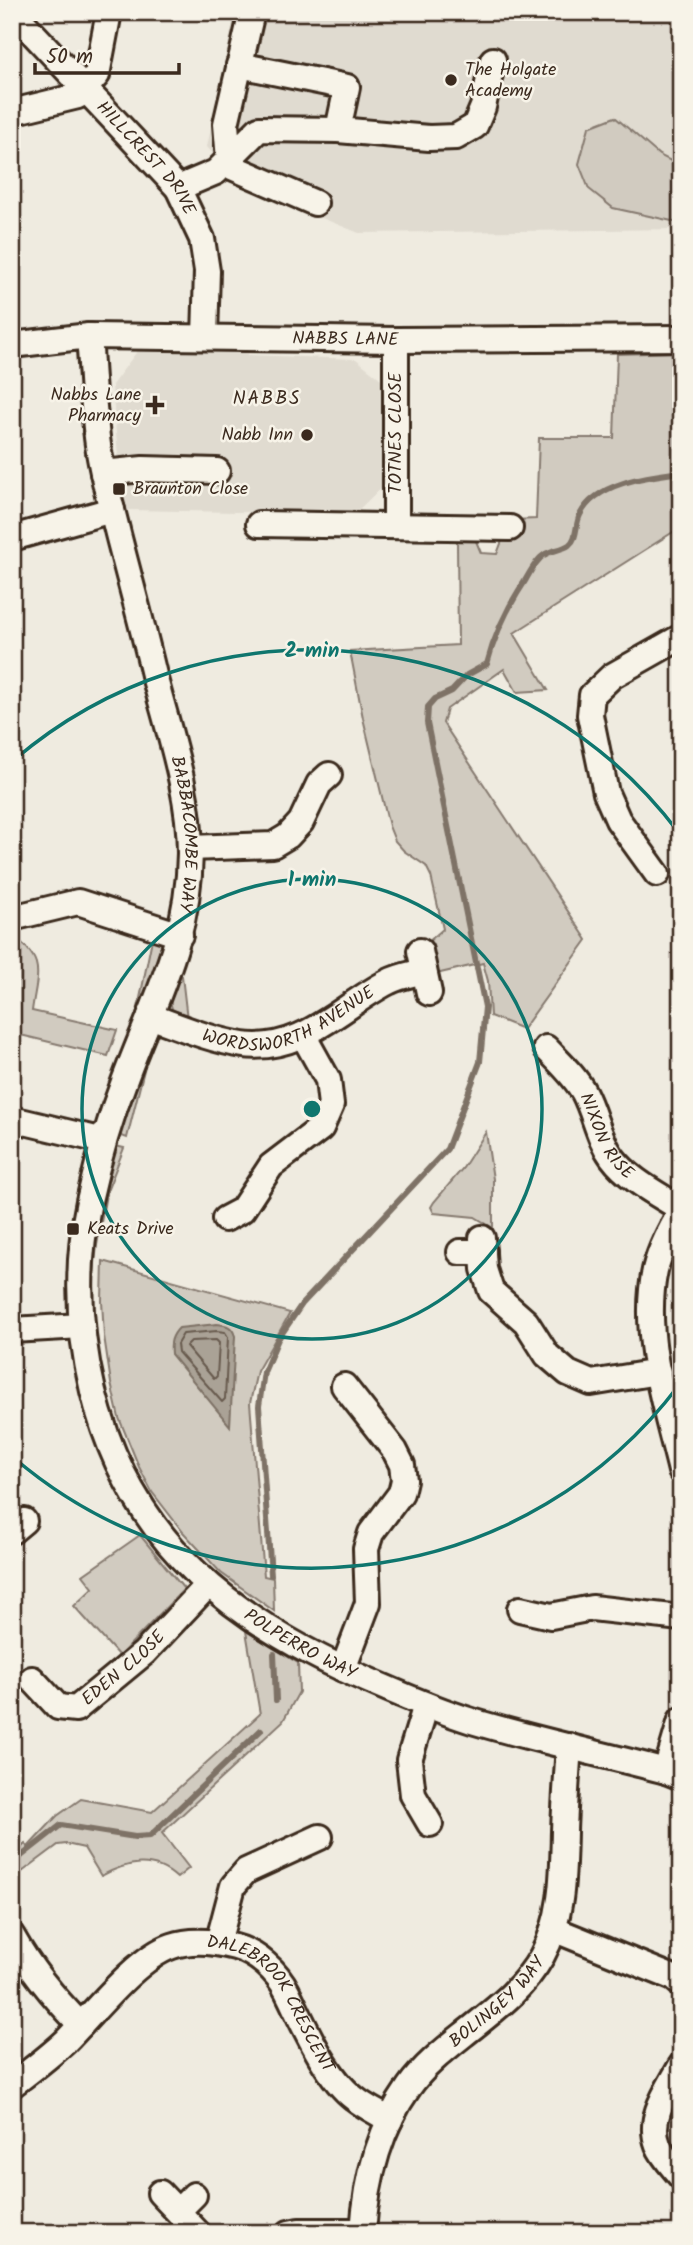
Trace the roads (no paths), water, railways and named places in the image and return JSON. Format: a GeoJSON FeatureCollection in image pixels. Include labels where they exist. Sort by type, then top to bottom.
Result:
{"type":"FeatureCollection","features":[{"type":"Feature","properties":{"kind":"street","name":"HILLCREST DRIVE"},"geometry":{"type":"LineString","coordinates":[[13,12],[178,188],[202,239],[206,271],[205,337]]}},
{"type":"Feature","properties":{"kind":"street"},"geometry":{"type":"LineString","coordinates":[[12,112],[78,96],[97,75],[109,12]]}},
{"type":"Feature","properties":{"kind":"street"},"geometry":{"type":"LineString","coordinates":[[227,162],[226,124],[252,12]]}},
{"type":"Feature","properties":{"kind":"street"},"geometry":{"type":"LineString","coordinates":[[178,188],[216,172],[259,129],[338,130],[429,138],[456,137],[475,126],[483,107],[493,60]]}},
{"type":"Feature","properties":{"kind":"street"},"geometry":{"type":"LineString","coordinates":[[239,65],[347,87],[338,130]]}},
{"type":"Feature","properties":{"kind":"street"},"geometry":{"type":"LineString","coordinates":[[227,162],[315,203]]}},
{"type":"Feature","properties":{"kind":"street","name":"NABBS LANE"},"geometry":{"type":"LineString","coordinates":[[12,345],[89,336],[397,340],[681,338]]}},
{"type":"Feature","properties":{"kind":"street","name":"BABBACOMBE WAY"},"geometry":{"type":"LineString","coordinates":[[82,1326],[80,1266],[89,1205],[104,1141],[124,1081],[180,935],[187,895],[190,848],[180,777],[103,473],[95,417],[89,336]]}},
{"type":"Feature","properties":{"kind":"street","name":"TOTNES CLOSE"},"geometry":{"type":"LineString","coordinates":[[396,526],[397,340]]}},
{"type":"Feature","properties":{"kind":"street"},"geometry":{"type":"LineString","coordinates":[[103,473],[143,469],[217,471]]}},
{"type":"Feature","properties":{"kind":"street"},"geometry":{"type":"LineString","coordinates":[[12,538],[112,510]]}},
{"type":"Feature","properties":{"kind":"street"},"geometry":{"type":"LineString","coordinates":[[259,524],[396,526],[496,535]]}},
{"type":"Feature","properties":{"kind":"street"},"geometry":{"type":"LineString","coordinates":[[657,874],[618,820],[606,793],[590,715],[592,695],[612,676],[681,637]]}},
{"type":"Feature","properties":{"kind":"street"},"geometry":{"type":"LineString","coordinates":[[190,848],[273,845],[288,836],[301,822],[319,784],[329,775]]}},
{"type":"Feature","properties":{"kind":"street"},"geometry":{"type":"LineString","coordinates":[[12,918],[78,902],[180,935]]}},
{"type":"Feature","properties":{"kind":"street","name":"WORDSWORTH AVENUE"},"geometry":{"type":"LineString","coordinates":[[150,1016],[217,1039],[245,1045],[272,1044],[303,1035],[389,981],[424,972]]}},
{"type":"Feature","properties":{"kind":"street"},"geometry":{"type":"LineString","coordinates":[[225,1219],[242,1210],[271,1166],[321,1128],[331,1105],[328,1080],[303,1035]]}},
{"type":"Feature","properties":{"kind":"street","name":"NIXON RISE"},"geometry":{"type":"LineString","coordinates":[[546,1048],[583,1092],[613,1158],[627,1172],[681,1210]]}},
{"type":"Feature","properties":{"kind":"street"},"geometry":{"type":"LineString","coordinates":[[12,1118],[104,1141]]}},
{"type":"Feature","properties":{"kind":"street"},"geometry":{"type":"LineString","coordinates":[[681,1210],[667,1238],[656,1270],[652,1303],[658,1372],[681,1471]]}},
{"type":"Feature","properties":{"kind":"street"},"geometry":{"type":"LineString","coordinates":[[475,1247],[491,1291],[526,1322],[547,1355],[568,1373],[591,1383],[658,1372]]}},
{"type":"Feature","properties":{"kind":"street"},"geometry":{"type":"LineString","coordinates":[[12,1330],[82,1326]]}},
{"type":"Feature","properties":{"kind":"street","name":"POLPERRO WAY"},"geometry":{"type":"LineString","coordinates":[[82,1326],[92,1384],[112,1450],[134,1494],[155,1525],[208,1585],[271,1632],[343,1670],[426,1705],[472,1721],[673,1774]]}},
{"type":"Feature","properties":{"kind":"street"},"geometry":{"type":"LineString","coordinates":[[343,1670],[368,1603],[366,1549],[372,1533],[401,1493],[404,1479],[402,1465],[395,1451],[344,1386]]}},
{"type":"Feature","properties":{"kind":"street","name":"EDEN CLOSE"},"geometry":{"type":"LineString","coordinates":[[32,1679],[58,1707],[76,1709],[144,1653],[208,1585]]}},
{"type":"Feature","properties":{"kind":"street"},"geometry":{"type":"LineString","coordinates":[[520,1609],[551,1616],[592,1608],[681,1619]]}},
{"type":"Feature","properties":{"kind":"street"},"geometry":{"type":"LineString","coordinates":[[426,1705],[409,1760],[413,1795],[430,1824]]}},
{"type":"Feature","properties":{"kind":"street"},"geometry":{"type":"LineString","coordinates":[[673,1774],[681,1720]]}},
{"type":"Feature","properties":{"kind":"street","name":"BOLINGEY WAY"},"geometry":{"type":"LineString","coordinates":[[363,2232],[370,2176],[378,2148],[390,2120],[410,2086],[444,2051],[518,1991],[543,1954],[559,1908],[564,1874],[569,1746]]}},
{"type":"Feature","properties":{"kind":"street"},"geometry":{"type":"LineString","coordinates":[[218,1943],[233,1886],[246,1871],[320,1837]]}},
{"type":"Feature","properties":{"kind":"street"},"geometry":{"type":"LineString","coordinates":[[553,1929],[674,1978],[681,1984]]}},
{"type":"Feature","properties":{"kind":"street"},"geometry":{"type":"LineString","coordinates":[[12,1936],[24,1958],[52,1996],[81,2025]]}},
{"type":"Feature","properties":{"kind":"street","name":"DALEBROOK CRESCENT"},"geometry":{"type":"LineString","coordinates":[[12,2085],[64,2043],[120,1984],[154,1955],[173,1946],[218,1943],[250,1954],[276,1974],[298,2017],[334,2075],[352,2097],[390,2120]]}},
{"type":"Feature","properties":{"kind":"street"},"geometry":{"type":"LineString","coordinates":[[681,2066],[661,2102],[654,2124],[658,2146],[681,2177]]}},
{"type":"Feature","properties":{"kind":"street"},"geometry":{"type":"LineString","coordinates":[[177,2200],[198,2233]]}},
{"type":"Feature","properties":{"kind":"street"},"geometry":{"type":"LineString","coordinates":[[289,2233],[363,2232]]}},
{"type":"Feature","properties":{"kind":"water"},"geometry":{"type":"Polygon","coordinates":[[[217,1324],[229,1327],[235,1336],[230,1426],[171,1354],[172,1340],[179,1328],[217,1324]]]}},
{"type":"Feature","properties":{"kind":"waterway"},"geometry":{"type":"LineString","coordinates":[[271,1575],[259,1406],[264,1372],[278,1339],[302,1304],[447,1149],[480,1062],[485,1007],[427,723],[428,707],[435,699],[452,691],[467,675],[487,664],[502,621],[533,566],[544,555],[572,542],[578,519],[588,504],[598,495],[624,483],[681,472]]}},
{"type":"Feature","properties":{"kind":"waterway"},"geometry":{"type":"LineString","coordinates":[[274,1654],[276,1700]]}},
{"type":"Feature","properties":{"kind":"waterway"},"geometry":{"type":"LineString","coordinates":[[15,1861],[61,1825],[135,1837],[150,1836],[261,1730]]}},
{"type":"Feature","properties":{"kind":"place","name":"The Holgate Academy"},"geometry":{"type":"Point","coordinates":[451,80]}},
{"type":"Feature","properties":{"kind":"place","name":"Nabbs Lane Pharmacy"},"geometry":{"type":"Point","coordinates":[155,405]}},
{"type":"Feature","properties":{"kind":"place","name":"Nabb Inn"},"geometry":{"type":"Point","coordinates":[307,435]}},
{"type":"Feature","properties":{"kind":"place","name":"Braunton Close"},"geometry":{"type":"Point","coordinates":[119,489]}},
{"type":"Feature","properties":{"kind":"place","name":"Keats Drive"},"geometry":{"type":"Point","coordinates":[73,1229]}},
{"type":"Feature","properties":{"kind":"district","name":"NABBS"},"geometry":{"type":"Point","coordinates":[267,399]}}]}
